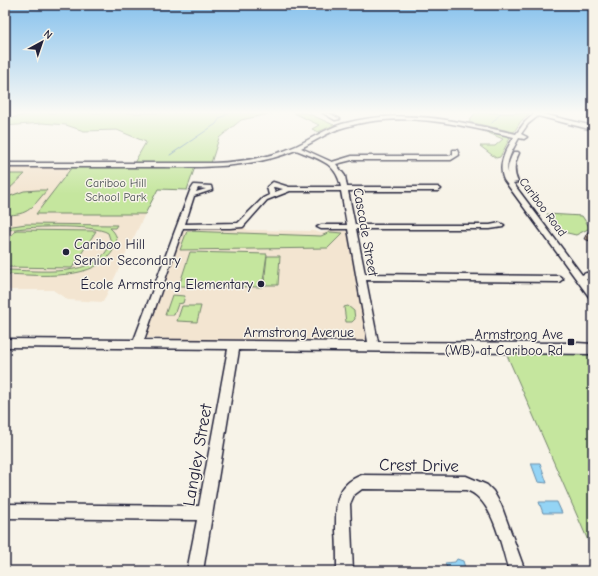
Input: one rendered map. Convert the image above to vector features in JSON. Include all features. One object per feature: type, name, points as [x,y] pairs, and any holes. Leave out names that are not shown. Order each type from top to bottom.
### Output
[{"type":"street","points":[[5,165],[222,165],[266,158],[296,148],[311,140]]},
{"type":"street","name":"Cariboo Road","points":[[519,140],[505,162],[504,170],[508,180],[593,295]]},
{"type":"street","name":"Cariboo Road","points":[[520,140],[512,160],[512,178],[518,188],[590,276],[593,285]]},
{"type":"street","points":[[296,148],[331,164],[348,158],[451,158],[456,155],[455,151]]},
{"type":"street","name":"Cascade Street","points":[[331,164],[340,173],[344,188],[350,227],[374,346]]},
{"type":"street","points":[[272,195],[270,187],[273,184],[289,189],[438,189]]},
{"type":"street","points":[[181,226],[240,225],[259,204],[272,195],[289,189]]},
{"type":"street","points":[[137,344],[192,196]]},
{"type":"street","points":[[321,227],[490,227],[500,225]]},
{"type":"street","points":[[360,277],[559,279]]},
{"type":"street","name":"Armstrong Avenue","points":[[5,344],[578,348],[593,350]]},
{"type":"street","name":"Langley Street","points":[[195,571],[234,346]]},
{"type":"street","name":"Crest Drive","points":[[345,571],[343,504],[348,491],[353,486],[362,482],[466,483],[478,487],[488,495],[497,509],[516,571]]},
{"type":"street","points":[[5,512],[205,513]]},
{"type":"shaded area","name":"Cariboo Hill Senior Secondary","points":[[5,167],[72,167],[37,214],[145,214],[103,302],[68,300],[53,290],[5,290]]},
{"type":"shaded area","name":"École Armstrong Elementary","points":[[242,226],[248,230],[313,231],[321,233],[332,230],[346,231],[348,233],[367,339],[361,341],[225,341],[147,338],[146,334],[182,231],[189,228],[232,228]]},
{"type":"green space","points":[[141,140],[218,140],[211,163],[134,163],[146,142]]},
{"type":"green space","points":[[502,140],[509,140],[500,157],[496,158],[480,146],[495,146]]},
{"type":"green space","name":"Cariboo Hill School Park","points":[[72,167],[195,167],[187,190],[158,189],[145,214],[36,214]]},
{"type":"green space","points":[[5,174],[25,174],[5,193]]},
{"type":"green space","points":[[47,190],[33,206],[20,214],[5,215],[5,198],[24,191]]},
{"type":"green space","points":[[547,214],[582,216],[590,228],[576,235],[559,231]]},
{"type":"green space","points":[[26,224],[117,225],[115,228],[110,228],[115,234],[117,242],[107,259],[95,267],[81,272],[49,275],[5,274],[5,270],[49,271],[80,268],[94,262],[104,254],[111,242],[108,233],[89,228],[41,227],[5,231],[6,227]]},
{"type":"green space","points":[[16,230],[96,231],[72,268],[5,267],[5,242]]},
{"type":"green space","points":[[187,231],[321,236],[330,232],[343,233],[328,248],[180,250]]},
{"type":"green space","points":[[190,252],[267,254],[262,287],[179,286]]},
{"type":"green space","points":[[267,256],[280,256],[278,285],[264,285]]},
{"type":"green space","points":[[172,295],[185,296],[183,303],[178,304],[174,315],[165,315]]},
{"type":"green space","points":[[182,306],[201,306],[197,322],[177,321]]},
{"type":"green space","points":[[348,306],[354,311],[355,319],[352,322],[346,322],[344,307]]},
{"type":"green space","points":[[506,353],[593,355],[593,552]]},
{"type":"water","points":[[531,463],[540,463],[547,483],[538,482]]},
{"type":"water","points":[[539,502],[557,502],[562,513],[543,513]]},
{"type":"water","points":[[457,559],[463,561],[466,571],[448,571],[445,563],[455,562]]},
{"type":"building","points":[[591,228],[593,229],[593,236],[588,234]]},
{"type":"waterway","points":[[170,155],[192,140]]},
{"type":"place","name":"Cariboo Hill Senior Secondary","points":[[66,252]]},
{"type":"place","name":"École Armstrong Elementary","points":[[261,284]]},
{"type":"place","name":"Armstrong Ave (WB) at Cariboo Rd","points":[[571,342]]}]
